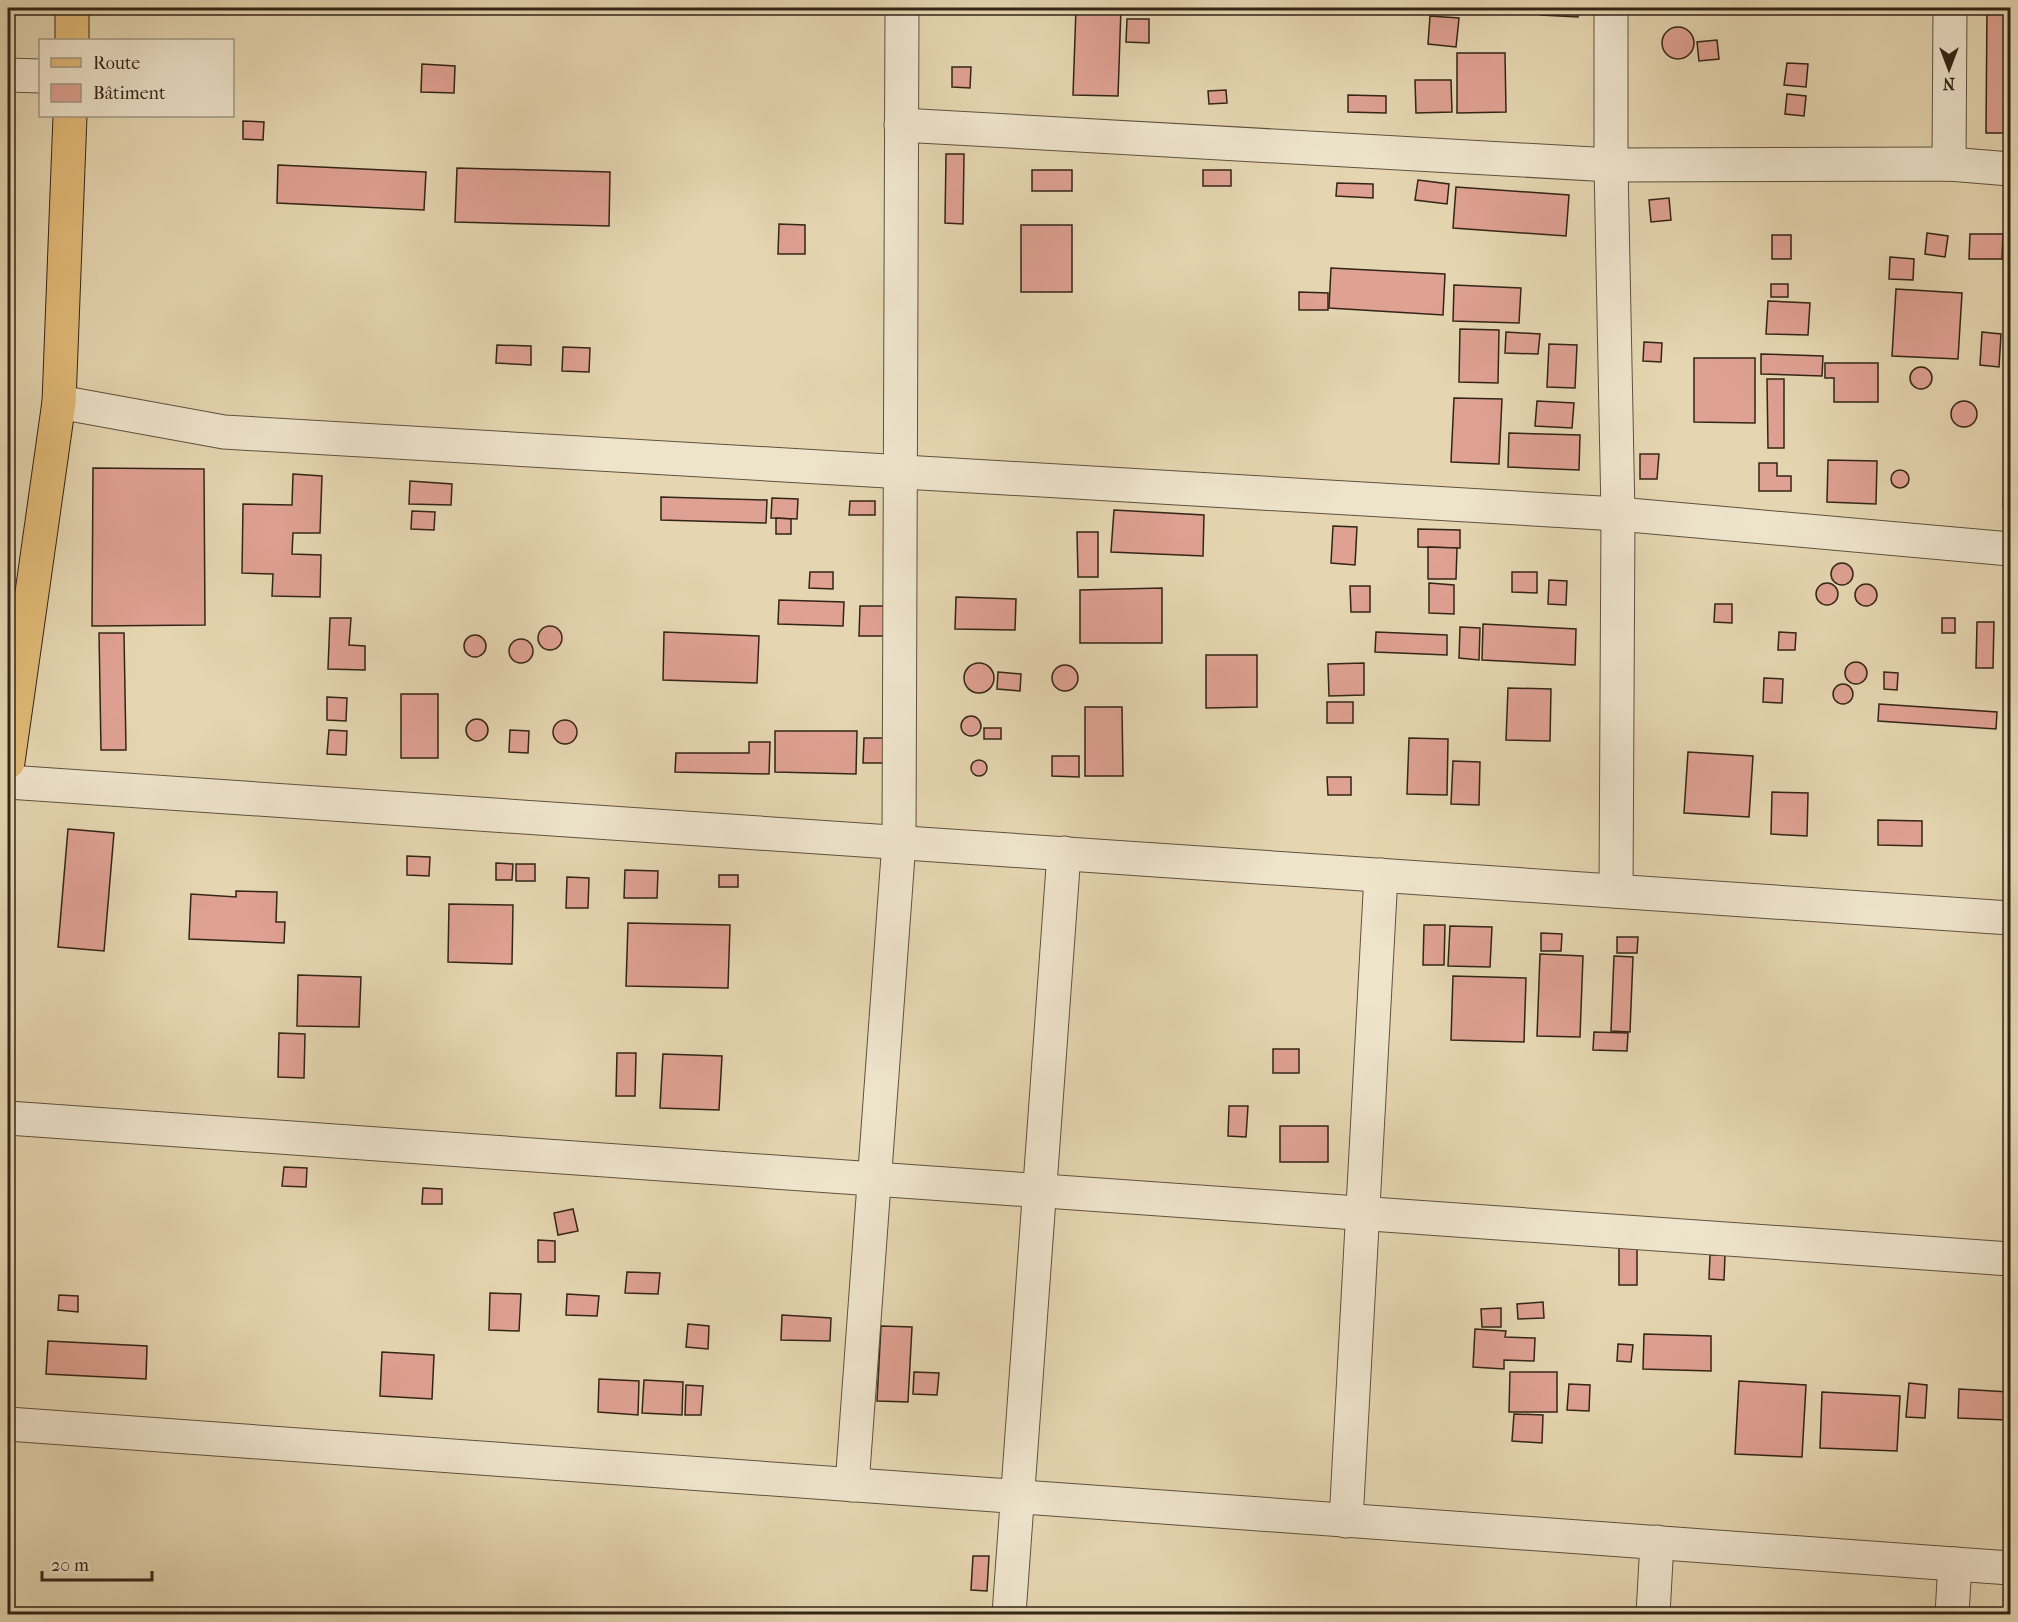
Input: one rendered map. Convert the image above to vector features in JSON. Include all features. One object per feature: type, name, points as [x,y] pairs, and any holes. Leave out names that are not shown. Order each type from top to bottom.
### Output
[{"type":"main road","points":[[72,8],[72,39]]},
{"type":"main road","points":[[8,762],[59,402],[70,117]]},
{"type":"street","points":[[852,1485],[899,842],[902,8]]},
{"type":"street","points":[[1611,8],[1611,165],[1618,514],[1616,891]]},
{"type":"street","points":[[1949,164],[1950,8]]},
{"type":"street","points":[[8,75],[39,76]]},
{"type":"street","points":[[901,125],[1611,165],[1949,164],[2010,169]]},
{"type":"street","points":[[59,402],[224,432],[1618,514],[2010,549]]},
{"type":"street","points":[[8,782],[2010,918]]},
{"type":"street","points":[[1009,1614],[1064,853]]},
{"type":"street","points":[[1346,1521],[1381,875]]},
{"type":"street","points":[[8,1118],[2010,1259]]},
{"type":"street","points":[[8,1424],[2010,1568]]},
{"type":"street","points":[[1653,1614],[1657,1542]]},
{"type":"street","points":[[1952,1614],[1955,1564]]},
{"type":"building","points":[[1076,8],[1121,8],[1118,96],[1073,95]]},
{"type":"building","points":[[1456,8],[1456,11],[1422,9]]},
{"type":"building","points":[[1542,8],[1579,8],[1578,17],[1541,15]]},
{"type":"building","points":[[1987,8],[2007,8],[2006,133],[1986,133]]},
{"type":"building","points":[[1430,16],[1459,18],[1456,47],[1428,44]]},
{"type":"building","points":[[1127,19],[1149,19],[1149,43],[1126,42]]},
{"type":"building","points":[[1678,27],[1689,32],[1694,43],[1689,54],[1678,59],[1667,54],[1662,43],[1667,32]]},
{"type":"building","points":[[1717,40],[1719,59],[1699,61],[1697,42]]},
{"type":"building","points":[[1457,53],[1505,53],[1506,112],[1457,113]]},
{"type":"building","points":[[1787,63],[1808,64],[1806,87],[1784,85]]},
{"type":"building","points":[[422,64],[455,66],[454,93],[421,92]]},
{"type":"building","points":[[952,67],[971,67],[970,88],[952,87]]},
{"type":"building","points":[[1415,80],[1451,80],[1452,112],[1416,113]]},
{"type":"building","points":[[1226,90],[1227,103],[1209,104],[1208,91]]},
{"type":"building","points":[[1787,94],[1806,96],[1804,116],[1785,114]]},
{"type":"building","points":[[1348,95],[1386,96],[1386,113],[1348,112]]},
{"type":"building","points":[[243,121],[264,122],[263,140],[243,139]]},
{"type":"building","points":[[946,154],[964,154],[963,224],[945,223]]},
{"type":"building","points":[[278,165],[426,172],[424,210],[277,203]]},
{"type":"building","points":[[457,168],[610,172],[609,226],[455,222]]},
{"type":"building","points":[[1032,170],[1072,170],[1072,191],[1032,191]]},
{"type":"building","points":[[1203,170],[1231,170],[1231,186],[1203,186]]},
{"type":"building","points":[[1418,180],[1449,184],[1447,204],[1415,200]]},
{"type":"building","points":[[1337,183],[1373,184],[1373,198],[1336,196]]},
{"type":"building","points":[[1456,187],[1569,195],[1566,236],[1453,228]]},
{"type":"building","points":[[1669,198],[1671,220],[1651,222],[1649,200]]},
{"type":"building","points":[[779,224],[805,225],[805,254],[778,254]]},
{"type":"building","points":[[1021,225],[1072,225],[1072,292],[1021,292]]},
{"type":"building","points":[[1927,233],[1948,236],[1945,257],[1925,254]]},
{"type":"building","points":[[1970,234],[2003,234],[2002,259],[1969,259]]},
{"type":"building","points":[[1772,235],[1791,235],[1791,259],[1772,259]]},
{"type":"building","points":[[1890,257],[1914,259],[1913,280],[1889,279]]},
{"type":"building","points":[[1331,268],[1445,274],[1443,315],[1329,308]]},
{"type":"building","points":[[1771,284],[1788,284],[1788,297],[1771,297]]},
{"type":"building","points":[[1454,285],[1521,288],[1519,323],[1453,321]]},
{"type":"building","points":[[1896,289],[1962,293],[1958,359],[1892,356]]},
{"type":"building","points":[[1299,292],[1328,293],[1328,310],[1299,310]]},
{"type":"building","points":[[1768,301],[1810,303],[1808,335],[1766,334]]},
{"type":"building","points":[[1460,329],[1499,330],[1498,383],[1459,382]]},
{"type":"building","points":[[1506,332],[1540,334],[1538,354],[1505,353]]},
{"type":"building","points":[[1982,332],[2001,334],[1999,367],[1980,365]]},
{"type":"building","points":[[2004,337],[2010,337],[2010,368],[2004,368]]},
{"type":"building","points":[[1644,342],[1662,343],[1661,362],[1643,361]]},
{"type":"building","points":[[1549,344],[1577,345],[1575,388],[1547,387]]},
{"type":"building","points":[[497,345],[531,346],[531,365],[496,363]]},
{"type":"building","points":[[563,347],[590,348],[589,372],[562,371]]},
{"type":"building","points":[[1761,354],[1823,356],[1822,376],[1761,374]]},
{"type":"building","points":[[1694,358],[1755,358],[1755,423],[1694,422]]},
{"type":"building","points":[[1825,363],[1878,363],[1878,402],[1834,402],[1834,378],[1825,378]]},
{"type":"building","points":[[1921,367],[1929,370],[1932,378],[1929,386],[1921,389],[1913,386],[1910,378],[1913,370]]},
{"type":"building","points":[[1767,379],[1784,379],[1784,448],[1768,448]]},
{"type":"building","points":[[2010,382],[2010,438],[2009,438]]},
{"type":"building","points":[[1454,398],[1502,399],[1499,464],[1451,462]]},
{"type":"building","points":[[1537,401],[1574,403],[1572,428],[1535,426]]},
{"type":"building","points":[[1964,401],[1973,405],[1977,414],[1973,423],[1964,427],[1955,423],[1951,414],[1955,405]]},
{"type":"building","points":[[1509,433],[1580,435],[1579,470],[1508,467]]},
{"type":"building","points":[[2007,441],[2010,442],[2010,506],[2003,505]]},
{"type":"building","points":[[1640,454],[1659,454],[1657,479],[1640,479]]},
{"type":"building","points":[[1828,460],[1877,461],[1876,504],[1827,502]]},
{"type":"building","points":[[1759,463],[1777,463],[1777,476],[1791,476],[1791,491],[1759,491]]},
{"type":"building","points":[[93,468],[204,469],[205,625],[92,626]]},
{"type":"building","points":[[1896,470],[1904,470],[1909,475],[1907,486],[1896,488],[1891,483],[1891,475]]},
{"type":"building","points":[[293,474],[322,476],[320,533],[293,533],[292,554],[321,555],[320,597],[272,596],[273,574],[242,573],[243,504],[292,505]]},
{"type":"building","points":[[410,481],[452,484],[451,505],[409,504]]},
{"type":"building","points":[[661,497],[767,500],[766,523],[661,520]]},
{"type":"building","points":[[772,498],[798,499],[797,519],[771,518]]},
{"type":"building","points":[[850,501],[875,501],[875,515],[849,515]]},
{"type":"building","points":[[1114,510],[1204,515],[1203,556],[1111,552]]},
{"type":"building","points":[[412,511],[435,512],[434,530],[411,529]]},
{"type":"building","points":[[776,518],[791,519],[791,534],[776,534]]},
{"type":"building","points":[[1333,526],[1357,527],[1355,565],[1331,563]]},
{"type":"building","points":[[1418,529],[1460,530],[1460,548],[1418,547]]},
{"type":"building","points":[[1077,532],[1098,532],[1098,577],[1078,577]]},
{"type":"building","points":[[1428,547],[1457,548],[1456,579],[1428,579]]},
{"type":"building","points":[[1838,563],[1846,563],[1853,570],[1853,578],[1846,585],[1838,585],[1831,578],[1831,570]]},
{"type":"building","points":[[810,572],[833,572],[833,589],[809,588]]},
{"type":"building","points":[[1512,572],[1537,572],[1537,593],[1512,592]]},
{"type":"building","points":[[1549,580],[1567,581],[1566,605],[1548,604]]},
{"type":"building","points":[[1429,583],[1454,585],[1454,614],[1429,613]]},
{"type":"building","points":[[1827,583],[1837,590],[1838,594],[1831,604],[1827,605],[1817,598],[1816,594],[1823,584]]},
{"type":"building","points":[[1866,584],[1874,587],[1877,595],[1874,603],[1866,606],[1858,603],[1855,595],[1858,587]]},
{"type":"building","points":[[1350,586],[1370,586],[1370,612],[1351,612]]},
{"type":"building","points":[[1162,588],[1162,643],[1080,643],[1080,590]]},
{"type":"building","points":[[956,597],[1016,599],[1015,630],[955,629]]},
{"type":"building","points":[[779,600],[844,602],[843,626],[778,624]]},
{"type":"building","points":[[1715,604],[1732,604],[1732,623],[1714,622]]},
{"type":"building","points":[[860,606],[886,606],[885,636],[859,636]]},
{"type":"building","points":[[330,618],[351,618],[349,645],[365,646],[365,670],[328,669]]},
{"type":"building","points":[[1942,618],[1955,618],[1955,633],[1942,633]]},
{"type":"building","points":[[1977,622],[1994,622],[1993,668],[1976,668]]},
{"type":"building","points":[[1483,624],[1576,629],[1575,665],[1482,660]]},
{"type":"building","points":[[550,626],[558,630],[562,638],[558,646],[550,650],[542,646],[538,638],[542,630]]},
{"type":"building","points":[[1460,627],[1480,628],[1479,660],[1459,658]]},
{"type":"building","points":[[664,632],[759,636],[757,683],[663,680]]},
{"type":"building","points":[[1376,632],[1447,635],[1447,655],[1375,652]]},
{"type":"building","points":[[1779,632],[1796,633],[1795,650],[1778,650]]},
{"type":"building","points":[[99,633],[124,633],[126,750],[101,750]]},
{"type":"building","points":[[471,635],[479,635],[486,642],[486,650],[479,657],[471,657],[464,650],[464,642]]},
{"type":"building","points":[[521,639],[529,643],[533,651],[529,659],[521,663],[513,659],[509,651],[513,643]]},
{"type":"building","points":[[1206,655],[1257,655],[1257,707],[1206,708]]},
{"type":"building","points":[[2006,655],[2010,655],[2010,668],[2006,668]]},
{"type":"building","points":[[1852,662],[1860,662],[1867,669],[1867,677],[1860,684],[1852,684],[1845,677],[1845,669]]},
{"type":"building","points":[[979,663],[990,667],[994,678],[990,689],[979,693],[968,689],[964,678],[968,667]]},
{"type":"building","points":[[1364,663],[1364,695],[1329,696],[1328,664]]},
{"type":"building","points":[[1065,665],[1074,669],[1078,678],[1074,687],[1065,691],[1056,687],[1052,678],[1056,669]]},
{"type":"building","points":[[998,672],[1021,674],[1020,691],[997,689]]},
{"type":"building","points":[[1884,672],[1898,673],[1897,690],[1884,689]]},
{"type":"building","points":[[1764,678],[1783,679],[1782,703],[1763,702]]},
{"type":"building","points":[[1843,684],[1850,687],[1853,694],[1850,701],[1843,704],[1836,701],[1833,694],[1836,687]]},
{"type":"building","points":[[1508,688],[1551,689],[1550,741],[1506,740]]},
{"type":"building","points":[[401,694],[438,694],[438,758],[401,758]]},
{"type":"building","points":[[327,697],[347,698],[346,721],[327,720]]},
{"type":"building","points":[[1327,702],[1353,702],[1353,723],[1327,723]]},
{"type":"building","points":[[1879,704],[1997,712],[1996,729],[1878,721]]},
{"type":"building","points":[[1085,707],[1122,707],[1123,776],[1085,776]]},
{"type":"building","points":[[971,716],[978,719],[981,726],[978,733],[971,736],[964,733],[961,726],[964,719]]},
{"type":"building","points":[[473,719],[481,719],[488,726],[488,734],[481,741],[473,741],[466,734],[466,726]]},
{"type":"building","points":[[565,720],[573,724],[577,732],[573,740],[565,744],[557,740],[553,732],[557,724]]},
{"type":"building","points":[[984,728],[1001,728],[1001,739],[984,739]]},
{"type":"building","points":[[329,730],[347,731],[346,755],[327,754]]},
{"type":"building","points":[[510,730],[529,731],[528,753],[509,752]]},
{"type":"building","points":[[775,731],[857,731],[856,774],[775,772]]},
{"type":"building","points":[[864,738],[886,738],[885,763],[863,763]]},
{"type":"building","points":[[1409,738],[1448,739],[1447,795],[1407,794]]},
{"type":"building","points":[[749,742],[770,742],[769,774],[675,772],[676,753],[749,753]]},
{"type":"building","points":[[1688,752],[1753,756],[1749,817],[1684,813]]},
{"type":"building","points":[[1052,756],[1079,756],[1079,777],[1052,776]]},
{"type":"building","points":[[976,760],[982,760],[987,768],[985,774],[976,776],[971,771],[971,765]]},
{"type":"building","points":[[1453,761],[1480,762],[1479,805],[1451,804]]},
{"type":"building","points":[[1327,777],[1351,777],[1351,795],[1328,795]]},
{"type":"building","points":[[1772,792],[1808,793],[1807,836],[1771,834]]},
{"type":"building","points":[[1878,820],[1922,821],[1922,846],[1878,845]]},
{"type":"building","points":[[68,829],[114,833],[104,951],[58,947]]},
{"type":"building","points":[[407,856],[430,857],[429,876],[407,875]]},
{"type":"building","points":[[496,863],[513,864],[512,880],[496,880]]},
{"type":"building","points":[[516,864],[535,864],[535,881],[516,881]]},
{"type":"building","points":[[625,870],[658,871],[657,898],[624,898]]},
{"type":"building","points":[[719,875],[738,875],[738,887],[719,887]]},
{"type":"building","points":[[567,877],[589,878],[588,908],[566,908]]},
{"type":"building","points":[[236,891],[277,892],[276,922],[285,922],[284,943],[189,939],[191,894],[236,897]]},
{"type":"building","points":[[449,904],[513,905],[512,964],[448,962]]},
{"type":"building","points":[[628,923],[730,925],[728,988],[626,986]]},
{"type":"building","points":[[1424,925],[1445,925],[1444,965],[1423,965]]},
{"type":"building","points":[[1450,926],[1492,927],[1490,967],[1448,966]]},
{"type":"building","points":[[1541,933],[1562,934],[1561,951],[1541,951]]},
{"type":"building","points":[[1617,937],[1638,937],[1637,953],[1617,953]]},
{"type":"building","points":[[1540,954],[1583,956],[1580,1037],[1537,1036]]},
{"type":"building","points":[[1614,956],[1633,957],[1630,1032],[1611,1031]]},
{"type":"building","points":[[298,975],[361,977],[359,1027],[297,1026]]},
{"type":"building","points":[[1453,976],[1526,978],[1524,1042],[1451,1040]]},
{"type":"building","points":[[1594,1032],[1628,1033],[1627,1051],[1593,1050]]},
{"type":"building","points":[[279,1033],[305,1034],[304,1078],[278,1077]]},
{"type":"building","points":[[1273,1049],[1299,1049],[1299,1073],[1273,1073]]},
{"type":"building","points":[[617,1053],[636,1053],[635,1096],[616,1096]]},
{"type":"building","points":[[663,1054],[722,1056],[719,1110],[660,1108]]},
{"type":"building","points":[[1229,1106],[1248,1106],[1246,1137],[1228,1136]]},
{"type":"building","points":[[1280,1126],[1328,1126],[1328,1162],[1280,1162]]},
{"type":"building","points":[[284,1167],[307,1168],[306,1187],[282,1186]]},
{"type":"building","points":[[423,1188],[442,1189],[442,1204],[422,1204]]},
{"type":"building","points":[[573,1209],[578,1231],[558,1235],[554,1213]]},
{"type":"building","points":[[538,1240],[555,1241],[555,1262],[538,1262]]},
{"type":"building","points":[[1619,1248],[1637,1248],[1637,1285],[1619,1285]]},
{"type":"building","points":[[1710,1255],[1725,1255],[1724,1280],[1709,1279]]},
{"type":"building","points":[[627,1272],[660,1273],[658,1294],[625,1293]]},
{"type":"building","points":[[490,1293],[521,1294],[519,1331],[489,1330]]},
{"type":"building","points":[[567,1294],[599,1296],[597,1316],[566,1315]]},
{"type":"building","points":[[59,1295],[78,1296],[78,1312],[58,1310]]},
{"type":"building","points":[[1543,1302],[1544,1318],[1518,1319],[1517,1304]]},
{"type":"building","points":[[1501,1308],[1501,1327],[1482,1327],[1481,1309]]},
{"type":"building","points":[[782,1315],[831,1318],[830,1341],[781,1340]]},
{"type":"building","points":[[688,1324],[709,1326],[708,1349],[686,1347]]},
{"type":"building","points":[[881,1326],[912,1327],[908,1402],[877,1401]]},
{"type":"building","points":[[1475,1329],[1506,1331],[1505,1337],[1535,1338],[1534,1361],[1504,1360],[1504,1369],[1473,1367]]},
{"type":"building","points":[[1644,1334],[1711,1336],[1711,1371],[1643,1369]]},
{"type":"building","points":[[48,1341],[147,1346],[146,1379],[46,1374]]},
{"type":"building","points":[[1618,1344],[1633,1345],[1631,1362],[1617,1361]]},
{"type":"building","points":[[382,1352],[434,1355],[432,1399],[380,1396]]},
{"type":"building","points":[[914,1372],[939,1373],[937,1395],[913,1394]]},
{"type":"building","points":[[1510,1372],[1557,1372],[1557,1412],[1509,1412]]},
{"type":"building","points":[[599,1379],[639,1381],[638,1415],[598,1412]]},
{"type":"building","points":[[644,1380],[683,1382],[682,1415],[642,1413]]},
{"type":"building","points":[[1739,1381],[1806,1385],[1802,1457],[1735,1454]]},
{"type":"building","points":[[1909,1383],[1927,1385],[1925,1418],[1906,1417]]},
{"type":"building","points":[[1569,1384],[1590,1385],[1589,1411],[1567,1410]]},
{"type":"building","points":[[686,1385],[703,1386],[701,1415],[685,1415]]},
{"type":"building","points":[[1959,1389],[2009,1392],[2007,1420],[1958,1418]]},
{"type":"building","points":[[1822,1392],[1900,1396],[1897,1451],[1820,1448]]},
{"type":"building","points":[[1514,1414],[1543,1415],[1542,1443],[1512,1441]]},
{"type":"building","points":[[973,1556],[989,1556],[987,1591],[971,1590]]},
{"type":"building","points":[[658,1610],[700,1613],[700,1614],[658,1614]]}]
